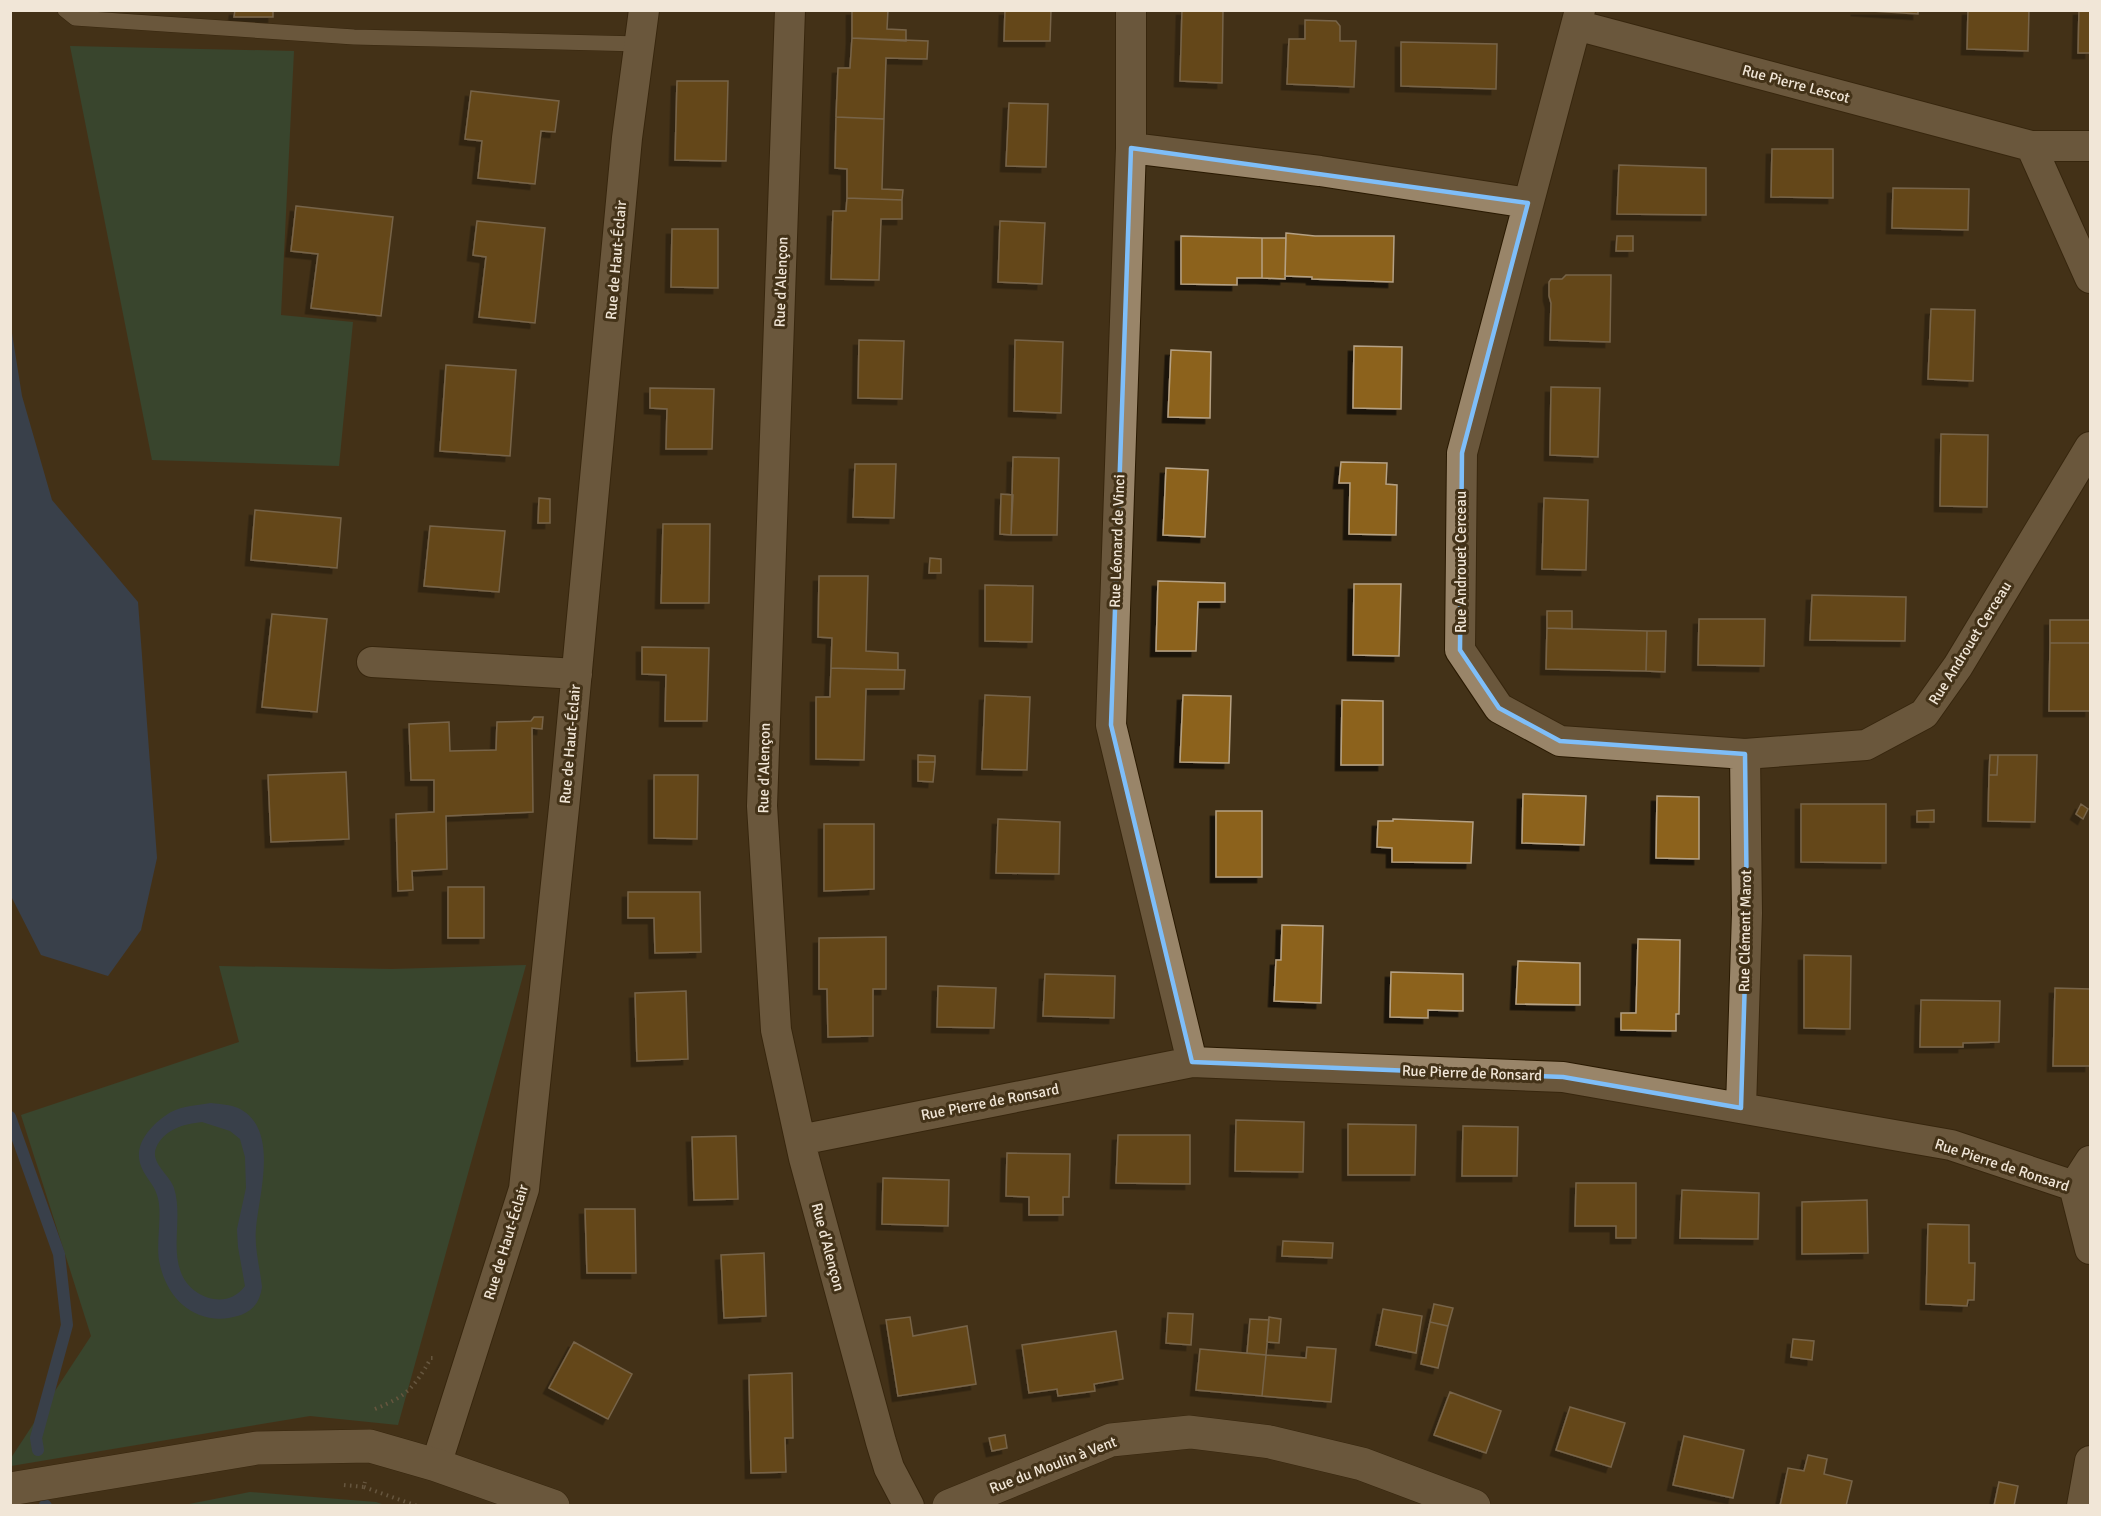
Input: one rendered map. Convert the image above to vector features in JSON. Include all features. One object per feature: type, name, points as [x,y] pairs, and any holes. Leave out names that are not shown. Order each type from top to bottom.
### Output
[{"type":"street","name":"Rue de Haut-Éclair","points":[[436,1465],[524,1189],[577,674],[627,138],[644,10]]},
{"type":"street","name":"Rue d'Alençon","points":[[790,10],[762,806],[776,1030],[800,1140],[881,1442],[890,1468],[909,1506]]},
{"type":"street","name":"Rue Léonard de Vinci","points":[[1131,10],[1131,148],[1111,725],[1192,1062]]},
{"type":"street","name":"Rue Pierre Lescot","points":[[1578,18],[2031,146],[2091,146]]},
{"type":"street","name":"Rue Androuet Cerceau","points":[[1578,18],[1462,453],[1461,650],[1499,708],[1560,741],[1745,754],[1866,744],[1924,714],[1958,666],[2091,447]]},
{"type":"street","points":[[2031,146],[2091,278]]},
{"type":"street","points":[[1131,148],[1320,171],[1528,203]]},
{"type":"street","points":[[372,662],[577,674]]},
{"type":"street","name":"Rue Clément Marot","points":[[1741,1108],[1747,913],[1745,754]]},
{"type":"street","name":"Rue Pierre de Ronsard","points":[[800,1140],[1192,1062],[1563,1077],[1951,1145],[2074,1186],[2091,1249]]},
{"type":"street","points":[[2074,1186],[2091,1161]]},
{"type":"street","name":"Rue du Moulin à Vent","points":[[949,1506],[1111,1440],[1190,1432],[1270,1442],[1362,1464],[1474,1506]]},
{"type":"street","points":[[10,1489],[257,1448],[370,1446],[436,1465],[553,1506]]},
{"type":"street","points":[[2082,1506],[2091,1461]]},
{"type":"lane","points":[[64,10],[75,18],[354,37],[640,44]]},
{"type":"path","points":[[364,1488],[417,1506]]},
{"type":"highlighted area","points":[[1131,148],[1528,203],[1462,453],[1460,650],[1499,708],[1560,741],[1745,754],[1747,913],[1741,1108],[1563,1077],[1192,1062],[1111,725]]},
{"type":"green space","points":[[70,46],[294,51],[281,315],[353,322],[339,466],[152,460]]},
{"type":"green space","points":[[526,965],[398,1425],[310,1416],[11,1466],[11,1458],[91,1336],[21,1115],[239,1042],[219,966],[392,969]]},
{"type":"green space","points":[[250,1492],[376,1502],[385,1505],[184,1505]]},
{"type":"water","points":[[11,327],[22,396],[52,500],[138,602],[157,858],[141,930],[108,976],[41,955],[11,896]]},
{"type":"water","points":[[211,1103],[238,1108],[251,1117],[259,1130],[263,1146],[263,1180],[256,1235],[261,1292],[256,1304],[249,1310],[241,1315],[226,1318],[198,1315],[177,1299],[169,1288],[159,1260],[159,1202],[156,1191],[141,1167],[139,1155],[147,1133],[165,1116],[180,1108]],"holes":[[[202,1122],[230,1131],[240,1139],[245,1157],[246,1188],[237,1229],[245,1286],[230,1298],[220,1299],[202,1295],[194,1290],[182,1275],[177,1254],[177,1210],[174,1188],[158,1164],[155,1153],[164,1136],[188,1124]]]},
{"type":"building","points":[[235,10],[273,10],[273,17],[234,17]]},
{"type":"building","points":[[852,10],[888,10],[887,29],[906,30],[906,41],[852,38]]},
{"type":"building","points":[[1005,10],[1051,10],[1050,41],[1004,41]]},
{"type":"building","points":[[1182,10],[1223,11],[1222,83],[1180,81]]},
{"type":"building","points":[[1856,10],[1918,10],[1918,14]]},
{"type":"building","points":[[1968,10],[2029,10],[2028,51],[1967,49]]},
{"type":"building","points":[[2079,10],[2090,10],[2090,53],[2078,53]]},
{"type":"building","points":[[1305,20],[1336,21],[1340,26],[1340,41],[1356,41],[1354,87],[1287,84],[1289,39],[1305,39]]},
{"type":"building","points":[[852,38],[928,41],[927,59],[886,58],[884,119],[836,117],[838,68],[850,68]]},
{"type":"building","points":[[1401,42],[1497,44],[1496,89],[1401,86]]},
{"type":"building","points":[[677,81],[728,81],[726,161],[675,160]]},
{"type":"building","points":[[471,91],[559,101],[555,132],[541,131],[535,184],[478,178],[482,141],[465,139]]},
{"type":"building","points":[[1009,103],[1048,104],[1046,167],[1006,166]]},
{"type":"building","points":[[836,117],[884,119],[882,189],[903,190],[902,200],[847,198],[847,169],[835,168]]},
{"type":"building","points":[[1772,149],[1833,149],[1833,198],[1771,197]]},
{"type":"building","points":[[1619,165],[1706,168],[1706,215],[1617,214]]},
{"type":"building","points":[[1893,188],[1969,189],[1968,230],[1892,228]]},
{"type":"building","points":[[847,198],[902,200],[902,219],[881,219],[879,280],[831,279],[833,211],[846,211]]},
{"type":"building","points":[[296,206],[393,217],[381,316],[311,308],[318,254],[291,251]]},
{"type":"building","points":[[477,221],[545,228],[535,323],[479,317],[486,257],[473,255]]},
{"type":"building","points":[[1000,221],[1045,223],[1042,284],[998,282]]},
{"type":"building","points":[[672,229],[718,229],[718,288],[671,287]]},
{"type":"building","points":[[1286,233],[1315,236],[1394,236],[1393,282],[1285,276]]},
{"type":"building","points":[[1181,236],[1262,238],[1262,278],[1237,278],[1237,285],[1181,284]]},
{"type":"building","points":[[1617,236],[1633,236],[1633,251],[1616,251]]},
{"type":"building","points":[[1262,238],[1286,238],[1285,279],[1262,278]]},
{"type":"building","points":[[1566,275],[1611,275],[1610,342],[1550,340],[1549,282],[1551,279],[1562,279]]},
{"type":"building","points":[[1931,309],[1975,310],[1973,381],[1928,379]]},
{"type":"building","points":[[859,340],[904,341],[902,399],[858,398]]},
{"type":"building","points":[[1015,340],[1063,342],[1061,413],[1014,411]]},
{"type":"building","points":[[1354,346],[1402,347],[1401,409],[1353,408]]},
{"type":"building","points":[[1171,350],[1211,352],[1210,418],[1168,417]]},
{"type":"building","points":[[446,365],[516,370],[510,456],[440,451]]},
{"type":"building","points":[[1551,387],[1600,388],[1598,457],[1550,455]]},
{"type":"building","points":[[650,388],[714,389],[712,449],[666,449],[667,409],[650,408]]},
{"type":"building","points":[[1941,434],[1988,435],[1987,507],[1940,506]]},
{"type":"building","points":[[1013,457],[1059,458],[1057,535],[1011,535]]},
{"type":"building","points":[[1341,462],[1387,463],[1386,484],[1397,485],[1396,535],[1349,534],[1350,483],[1339,483]]},
{"type":"building","points":[[855,464],[896,464],[894,518],[853,517]]},
{"type":"building","points":[[1166,468],[1208,470],[1205,537],[1163,535]]},
{"type":"building","points":[[1001,494],[1013,495],[1011,535],[1000,534]]},
{"type":"building","points":[[539,498],[550,499],[550,523],[538,523]]},
{"type":"building","points":[[1544,498],[1588,500],[1586,570],[1542,569]]},
{"type":"building","points":[[255,510],[341,518],[337,568],[251,560]]},
{"type":"building","points":[[663,524],[710,524],[709,603],[661,603]]},
{"type":"building","points":[[430,526],[505,531],[499,592],[424,586]]},
{"type":"building","points":[[930,558],[941,559],[941,573],[929,573]]},
{"type":"building","points":[[819,576],[868,576],[866,651],[898,653],[898,670],[831,668],[832,638],[818,637]]},
{"type":"building","points":[[1158,581],[1225,583],[1225,602],[1198,602],[1196,651],[1156,651]]},
{"type":"building","points":[[1354,584],[1401,584],[1399,656],[1353,655]]},
{"type":"building","points":[[985,585],[1033,586],[1032,642],[985,641]]},
{"type":"building","points":[[1812,595],[1906,597],[1905,641],[1810,640]]},
{"type":"building","points":[[1547,611],[1572,611],[1572,629],[1547,628]]},
{"type":"building","points":[[272,614],[327,619],[317,712],[262,707]]},
{"type":"building","points":[[1699,619],[1765,619],[1764,666],[1698,665]]},
{"type":"building","points":[[2050,620],[2090,620],[2090,643],[2050,643]]},
{"type":"building","points":[[1547,628],[1647,631],[1646,671],[1546,669]]},
{"type":"building","points":[[1647,631],[1666,631],[1665,672],[1646,671]]},
{"type":"building","points":[[2050,643],[2090,643],[2090,711],[2049,711]]},
{"type":"building","points":[[642,647],[709,648],[707,721],[665,721],[666,675],[642,674]]},
{"type":"building","points":[[831,668],[905,670],[904,689],[866,689],[864,760],[816,759],[816,697],[830,697]]},
{"type":"building","points":[[985,695],[1030,697],[1027,770],[982,769]]},
{"type":"building","points":[[1183,695],[1231,696],[1229,763],[1180,762]]},
{"type":"building","points":[[1342,700],[1383,701],[1383,765],[1341,765]]},
{"type":"building","points":[[534,717],[543,717],[542,729],[532,728],[533,812],[446,816],[447,869],[412,871],[413,890],[398,891],[396,814],[434,812],[434,780],[411,780],[409,724],[449,722],[450,751],[496,750],[497,722],[531,721]]},
{"type":"building","points":[[918,755],[935,756],[935,762],[918,762]]},
{"type":"building","points":[[1990,755],[1998,755],[1997,775],[1989,775]]},
{"type":"building","points":[[1998,755],[2037,755],[2035,822],[1988,821],[1989,775],[1997,775]]},
{"type":"building","points":[[918,762],[935,762],[933,782],[918,781]]},
{"type":"building","points":[[346,772],[349,839],[271,842],[268,775]]},
{"type":"building","points":[[654,775],[698,775],[697,839],[654,838]]},
{"type":"building","points":[[1523,794],[1586,796],[1584,845],[1522,843]]},
{"type":"building","points":[[1657,796],[1699,797],[1699,859],[1656,858]]},
{"type":"building","points":[[1801,804],[1886,804],[1886,863],[1801,862]]},
{"type":"building","points":[[2081,804],[2088,809],[2083,819],[2076,814]]},
{"type":"building","points":[[1934,810],[1934,822],[1917,822],[1917,811]]},
{"type":"building","points":[[1216,811],[1262,811],[1262,877],[1216,877]]},
{"type":"building","points":[[998,819],[1060,822],[1059,874],[996,873]]},
{"type":"building","points":[[1393,819],[1473,822],[1471,863],[1392,862],[1392,848],[1377,847],[1378,821],[1393,821]]},
{"type":"building","points":[[824,824],[874,824],[874,889],[824,891]]},
{"type":"building","points":[[448,887],[484,887],[484,938],[448,938]]},
{"type":"building","points":[[628,892],[700,892],[701,952],[655,953],[654,918],[628,918]]},
{"type":"building","points":[[1282,925],[1323,926],[1321,1003],[1274,1001],[1276,960],[1281,960]]},
{"type":"building","points":[[886,937],[886,989],[873,989],[873,1036],[828,1037],[827,989],[819,989],[819,938]]},
{"type":"building","points":[[1638,939],[1680,940],[1679,1014],[1676,1014],[1676,1031],[1621,1030],[1621,1013],[1636,1013]]},
{"type":"building","points":[[1804,955],[1851,956],[1850,1029],[1804,1028]]},
{"type":"building","points":[[1518,961],[1580,963],[1580,1005],[1516,1004]]},
{"type":"building","points":[[1391,972],[1463,974],[1463,1011],[1428,1010],[1428,1018],[1390,1017]]},
{"type":"building","points":[[1045,974],[1115,976],[1114,1018],[1043,1016]]},
{"type":"building","points":[[938,986],[996,988],[994,1028],[937,1027]]},
{"type":"building","points":[[2055,988],[2090,989],[2090,1066],[2053,1066]]},
{"type":"building","points":[[686,991],[688,1059],[637,1061],[635,993]]},
{"type":"building","points":[[1921,1000],[2000,1001],[1999,1042],[1963,1043],[1963,1047],[1920,1047]]},
{"type":"building","points":[[1236,1120],[1304,1122],[1303,1172],[1235,1171]]},
{"type":"building","points":[[1348,1124],[1416,1125],[1415,1175],[1348,1175]]},
{"type":"building","points":[[1463,1126],[1518,1127],[1517,1176],[1462,1176]]},
{"type":"building","points":[[1118,1135],[1190,1135],[1190,1184],[1116,1183]]},
{"type":"building","points":[[736,1136],[738,1199],[694,1200],[692,1137]]},
{"type":"building","points":[[1007,1153],[1070,1154],[1069,1197],[1063,1197],[1063,1215],[1029,1215],[1029,1197],[1006,1196]]},
{"type":"building","points":[[883,1178],[949,1180],[948,1226],[882,1224]]},
{"type":"building","points":[[1576,1183],[1636,1183],[1636,1238],[1616,1238],[1616,1226],[1575,1226]]},
{"type":"building","points":[[1682,1190],[1759,1193],[1758,1239],[1680,1238]]},
{"type":"building","points":[[1867,1200],[1868,1253],[1802,1254],[1802,1202]]},
{"type":"building","points":[[585,1209],[635,1209],[636,1273],[587,1273]]},
{"type":"building","points":[[1928,1224],[1969,1225],[1969,1263],[1975,1263],[1974,1300],[1968,1300],[1967,1306],[1926,1304]]},
{"type":"building","points":[[1283,1241],[1333,1243],[1332,1258],[1282,1256]]},
{"type":"building","points":[[764,1253],[766,1316],[724,1318],[721,1255]]},
{"type":"building","points":[[1434,1304],[1453,1308],[1448,1326],[1430,1322]]},
{"type":"building","points":[[1383,1309],[1422,1316],[1416,1353],[1376,1345]]},
{"type":"building","points":[[1168,1313],[1193,1314],[1191,1345],[1166,1343]]},
{"type":"building","points":[[910,1317],[913,1336],[967,1326],[976,1384],[898,1396],[886,1320]]},
{"type":"building","points":[[1269,1317],[1281,1319],[1279,1343],[1267,1342]]},
{"type":"building","points":[[1250,1319],[1269,1320],[1266,1355],[1247,1353]]},
{"type":"building","points":[[1430,1322],[1448,1326],[1438,1368],[1421,1364]]},
{"type":"building","points":[[1116,1331],[1123,1379],[1094,1384],[1095,1391],[1058,1396],[1057,1389],[1029,1393],[1022,1345]]},
{"type":"building","points":[[1793,1339],[1814,1341],[1812,1360],[1791,1357]]},
{"type":"building","points":[[574,1342],[632,1374],[608,1419],[549,1388]]},
{"type":"building","points":[[1307,1347],[1336,1349],[1331,1402],[1262,1396],[1266,1355],[1306,1358]]},
{"type":"building","points":[[1200,1349],[1266,1355],[1262,1396],[1196,1390]]},
{"type":"building","points":[[792,1373],[793,1438],[785,1438],[786,1472],[751,1473],[749,1375]]},
{"type":"building","points":[[1450,1392],[1501,1411],[1486,1453],[1434,1435]]},
{"type":"building","points":[[1570,1407],[1625,1423],[1611,1467],[1556,1450]]},
{"type":"building","points":[[1005,1435],[1007,1448],[992,1451],[989,1438]]},
{"type":"building","points":[[1684,1436],[1744,1450],[1733,1498],[1673,1485]]},
{"type":"building","points":[[1808,1455],[1827,1459],[1824,1474],[1852,1481],[1846,1506],[1780,1506],[1788,1468],[1804,1471]]},
{"type":"building","points":[[1999,1482],[2018,1486],[2014,1506],[1994,1506]]},
{"type":"waterway","points":[[10,1117],[59,1254],[67,1325],[36,1438],[38,1450]]}]
